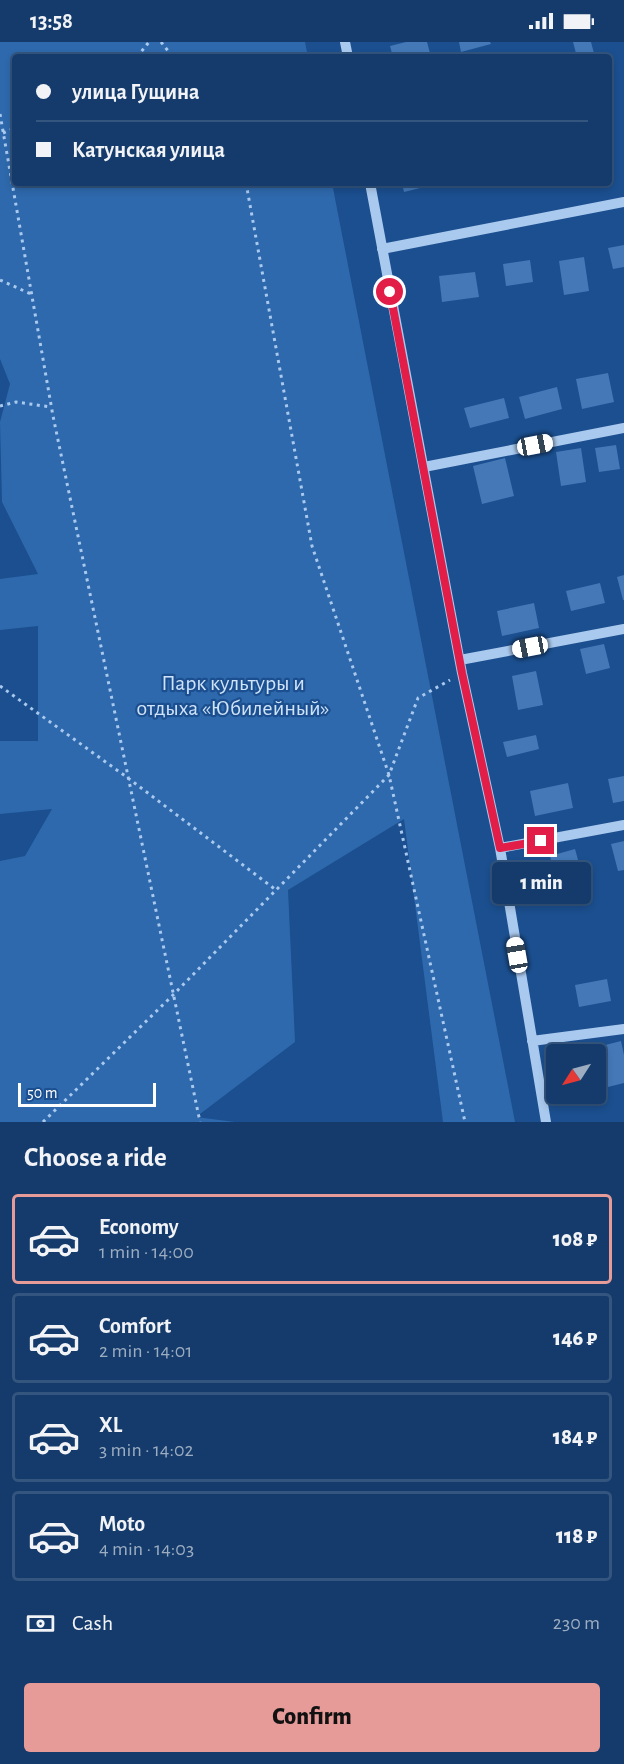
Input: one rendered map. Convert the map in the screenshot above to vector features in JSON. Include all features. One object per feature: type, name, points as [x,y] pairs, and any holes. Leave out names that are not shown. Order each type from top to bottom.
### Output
[{"type":"street","points":[[371,186],[462,673],[500,848],[546,1122]]},
{"type":"street","points":[[382,249],[624,202]]},
{"type":"street","points":[[424,467],[624,428]]},
{"type":"street","points":[[460,660],[624,629]]},
{"type":"street","points":[[500,848],[624,825]]},
{"type":"street","points":[[531,1041],[624,1029]]},
{"type":"path","points":[[139,54],[149,42]]},
{"type":"path","points":[[161,42],[171,54]]},
{"type":"path","points":[[0,114],[12,185]]},
{"type":"path","points":[[3,133],[12,129]]},
{"type":"path","points":[[12,186],[51,407],[200,1122]]},
{"type":"path","points":[[247,186],[312,546],[389,775],[465,1122]]},
{"type":"path","points":[[0,280],[31,294]]},
{"type":"path","points":[[0,406],[16,402],[51,407]]},
{"type":"path","points":[[43,1122],[173,995],[389,775],[418,698],[462,673]]},
{"type":"path","points":[[0,687],[128,778],[276,890]]},
{"type":"green space","name":"Парк культуры и отдыха «Юбилейный»","points":[[0,42],[305,42],[307,54],[12,54],[12,186],[333,186],[515,1122],[443,1122],[404,819],[288,890],[295,1042],[196,1117],[235,1122],[0,1122],[0,861],[25,856],[52,809],[0,814],[0,741],[38,741],[38,626],[0,630],[0,579],[38,574],[2,502],[0,422],[10,384],[0,359]]},
{"type":"building","points":[[406,42],[427,42],[430,54],[392,54],[390,46]]},
{"type":"building","points":[[459,42],[490,42],[491,44],[461,52]]},
{"type":"building","points":[[573,42],[591,42],[594,54],[576,54]]},
{"type":"building","points":[[403,186],[428,186],[404,192]]},
{"type":"building","points":[[624,245],[624,267],[613,269],[608,248]]},
{"type":"building","points":[[584,257],[589,291],[564,295],[559,261]]},
{"type":"building","points":[[530,260],[533,282],[506,286],[503,264]]},
{"type":"building","points":[[475,272],[479,297],[442,302],[439,276]]},
{"type":"building","points":[[608,373],[614,402],[582,409],[576,379]]},
{"type":"building","points":[[557,387],[562,409],[525,419],[519,397]]},
{"type":"building","points":[[504,398],[509,418],[470,428],[464,408]]},
{"type":"building","points":[[616,445],[620,469],[599,472],[595,448]]},
{"type":"building","points":[[581,448],[586,482],[561,486],[556,452]]},
{"type":"building","points":[[505,458],[514,496],[482,504],[473,466]]},
{"type":"building","points":[[624,575],[624,600],[623,600],[617,577]]},
{"type":"building","points":[[600,583],[605,603],[571,611],[566,591]]},
{"type":"building","points":[[534,603],[539,628],[502,636],[497,611]]},
{"type":"building","points":[[604,644],[610,668],[586,674],[580,649]]},
{"type":"building","points":[[536,671],[543,705],[518,710],[512,676]]},
{"type":"building","points":[[536,735],[539,749],[507,757],[503,742]]},
{"type":"building","points":[[624,776],[624,801],[613,803],[608,779]]},
{"type":"building","points":[[568,783],[573,808],[535,816],[530,791]]},
{"type":"building","points":[[624,841],[624,870],[618,871],[611,844]]},
{"type":"building","points":[[575,849],[580,867],[588,865],[592,882],[549,893],[545,876],[554,874],[550,856]]},
{"type":"building","points":[[607,979],[611,1001],[579,1007],[575,985]]},
{"type":"building","points":[[621,1041],[624,1055],[624,1083],[606,1088],[606,1045]]},
{"type":"route","points":[[390,292],[462,673],[500,848],[541,841]]}]
